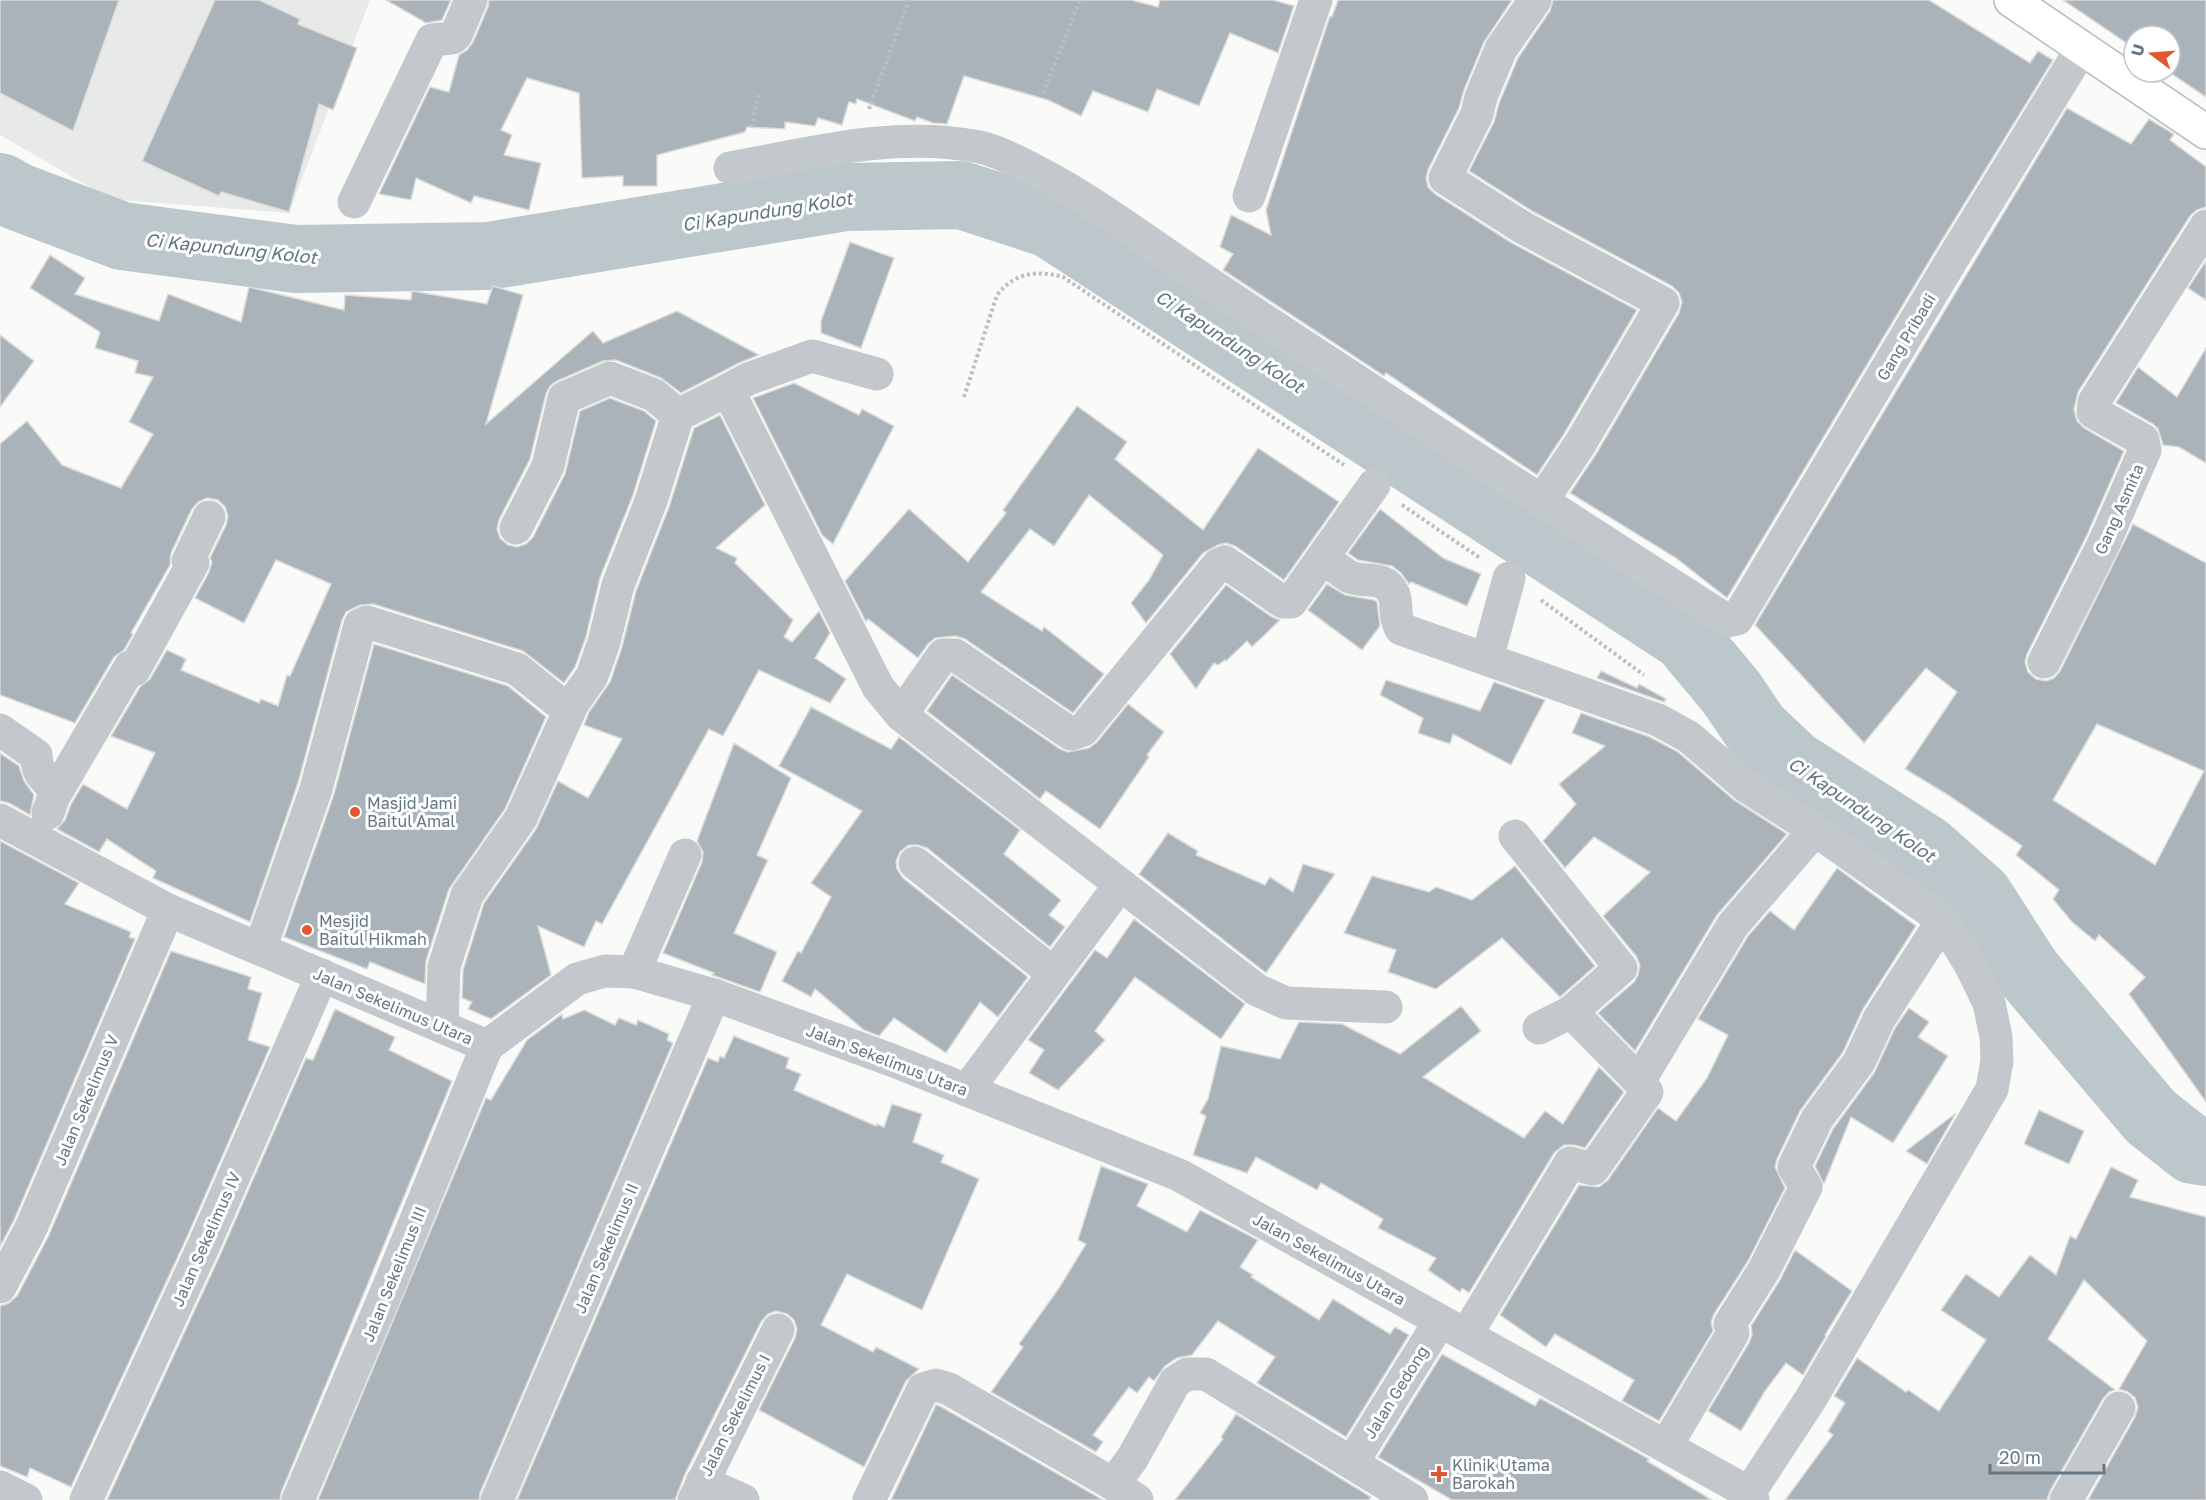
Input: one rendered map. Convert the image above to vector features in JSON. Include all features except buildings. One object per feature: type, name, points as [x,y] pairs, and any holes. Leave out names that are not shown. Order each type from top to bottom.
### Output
[{"type":"main road","points":[[2011,0],[2206,132]]},
{"type":"street","points":[[354,202],[432,40],[452,38],[456,35],[471,0]]},
{"type":"street","points":[[1249,196],[1316,0]]},
{"type":"street","points":[[730,168],[881,142],[921,141],[975,146],[1008,157],[1054,180],[1113,217],[1542,501],[1580,444],[1663,303],[1547,241],[1445,178],[1477,114],[1481,97],[1501,49],[1535,0]]},
{"type":"street","name":"Gang Pribadi","points":[[1542,501],[1728,621],[1737,619],[2082,48]]},
{"type":"street","name":"Gang Asmita","points":[[2044,662],[2104,543],[2145,450],[2143,440],[2093,412],[2094,402],[2206,226]]},
{"type":"street","points":[[442,1027],[444,967],[467,894],[521,818],[573,703],[592,676],[604,642],[618,585],[651,501],[678,415],[748,379],[812,356],[877,374]]},
{"type":"street","points":[[516,528],[548,466],[564,398],[610,378],[654,395],[678,415]]},
{"type":"street","points":[[728,390],[878,687],[901,715],[1257,990],[1286,1003],[1386,1007]]},
{"type":"street","points":[[901,715],[943,655],[955,656],[1071,734],[1083,730],[1218,565],[1225,562],[1288,603],[1291,602],[1374,485]]},
{"type":"street","points":[[35,838],[54,796],[130,667],[134,670],[193,563],[188,561],[209,516]]},
{"type":"street","points":[[1323,558],[1348,576],[1356,579],[1378,580],[1392,590],[1395,598],[1395,619],[1401,629],[1658,720],[1689,737],[1746,786],[1815,830],[1943,920],[1970,963],[1989,1003],[1996,1036],[1997,1061],[1992,1089],[1810,1400],[1751,1496]]},
{"type":"street","points":[[1487,659],[1509,578]]},
{"type":"street","points":[[260,949],[316,789],[360,625],[367,622],[517,669],[558,702],[573,703]]},
{"type":"street","points":[[0,730],[31,749],[36,755],[36,768],[53,787],[54,796]]},
{"type":"street","name":"Jalan Sekelimus Utara","points":[[1,823],[35,838],[168,910],[486,1046],[577,980],[605,971],[634,972],[714,995],[967,1090],[1179,1175],[1666,1446],[1751,1496]]},
{"type":"street","points":[[1571,1012],[1651,1093],[1732,925],[1815,830]]},
{"type":"street","points":[[1515,836],[1621,968],[1571,1012],[1539,1028]]},
{"type":"street","points":[[634,972],[685,855]]},
{"type":"street","points":[[915,863],[1053,973]]},
{"type":"street","points":[[967,1090],[1120,885]]},
{"type":"street","name":"Jalan Sekelimus V","points":[[0,1287],[31,1228],[168,910]]},
{"type":"street","points":[[1666,1446],[1733,1333],[1730,1324],[1764,1270],[1806,1187],[1794,1167],[1817,1119],[1859,1062],[1879,1019],[1943,920]]},
{"type":"street","name":"Jalan Sekelimus IV","points":[[86,1500],[204,1245],[322,975]]},
{"type":"street","name":"Jalan Sekelimus II","points":[[497,1500],[714,995]]},
{"type":"street","name":"Jalan Sekelimus III","points":[[298,1500],[391,1281],[486,1046]]},
{"type":"street","name":"Jalan Gedong","points":[[1352,1463],[1453,1328],[1570,1163],[1593,1168],[1651,1093]]},
{"type":"street","name":"Jalan Sekelimus I","points":[[698,1491],[778,1330]]},
{"type":"street","points":[[869,1500],[923,1389],[936,1385],[949,1389],[1125,1492],[1132,1459],[1175,1382],[1187,1374],[1206,1374],[1412,1500]]},
{"type":"street","points":[[2066,1500],[2119,1408]]},
{"type":"street","points":[[0,1487],[26,1500]]},
{"type":"street","points":[[698,1491],[742,1500]]},
{"type":"path","points":[[866,119],[909,0]]},
{"type":"path","points":[[1043,93],[1080,0]]},
{"type":"path","points":[[749,136],[759,92]]},
{"type":"path","points":[[964,397],[997,295],[1006,283],[1028,274],[1046,272],[1064,278],[1374,485],[1651,680],[1667,697],[1668,702],[1658,720]]},
{"type":"shaded area","points":[[0,0],[370,0],[289,213],[110,199],[0,135]]},
{"type":"waterway","name":"Ci Kapundung Kolot","points":[[0,187],[16,196],[122,236],[296,259],[488,256],[846,197],[961,195],[1050,224],[1685,637],[1731,692],[1756,729],[1793,764],[1926,849],[1979,896],[2028,972],[2151,1117],[2193,1150],[2206,1152]]},
{"type":"place","name":"Masjid Jami Baitul Amal","points":[[355,812]]},
{"type":"place","name":"Mesjid Baitul Hikmah","points":[[307,930]]},
{"type":"place","name":"Klinik Utama Barokah","points":[[1439,1474]]}]
